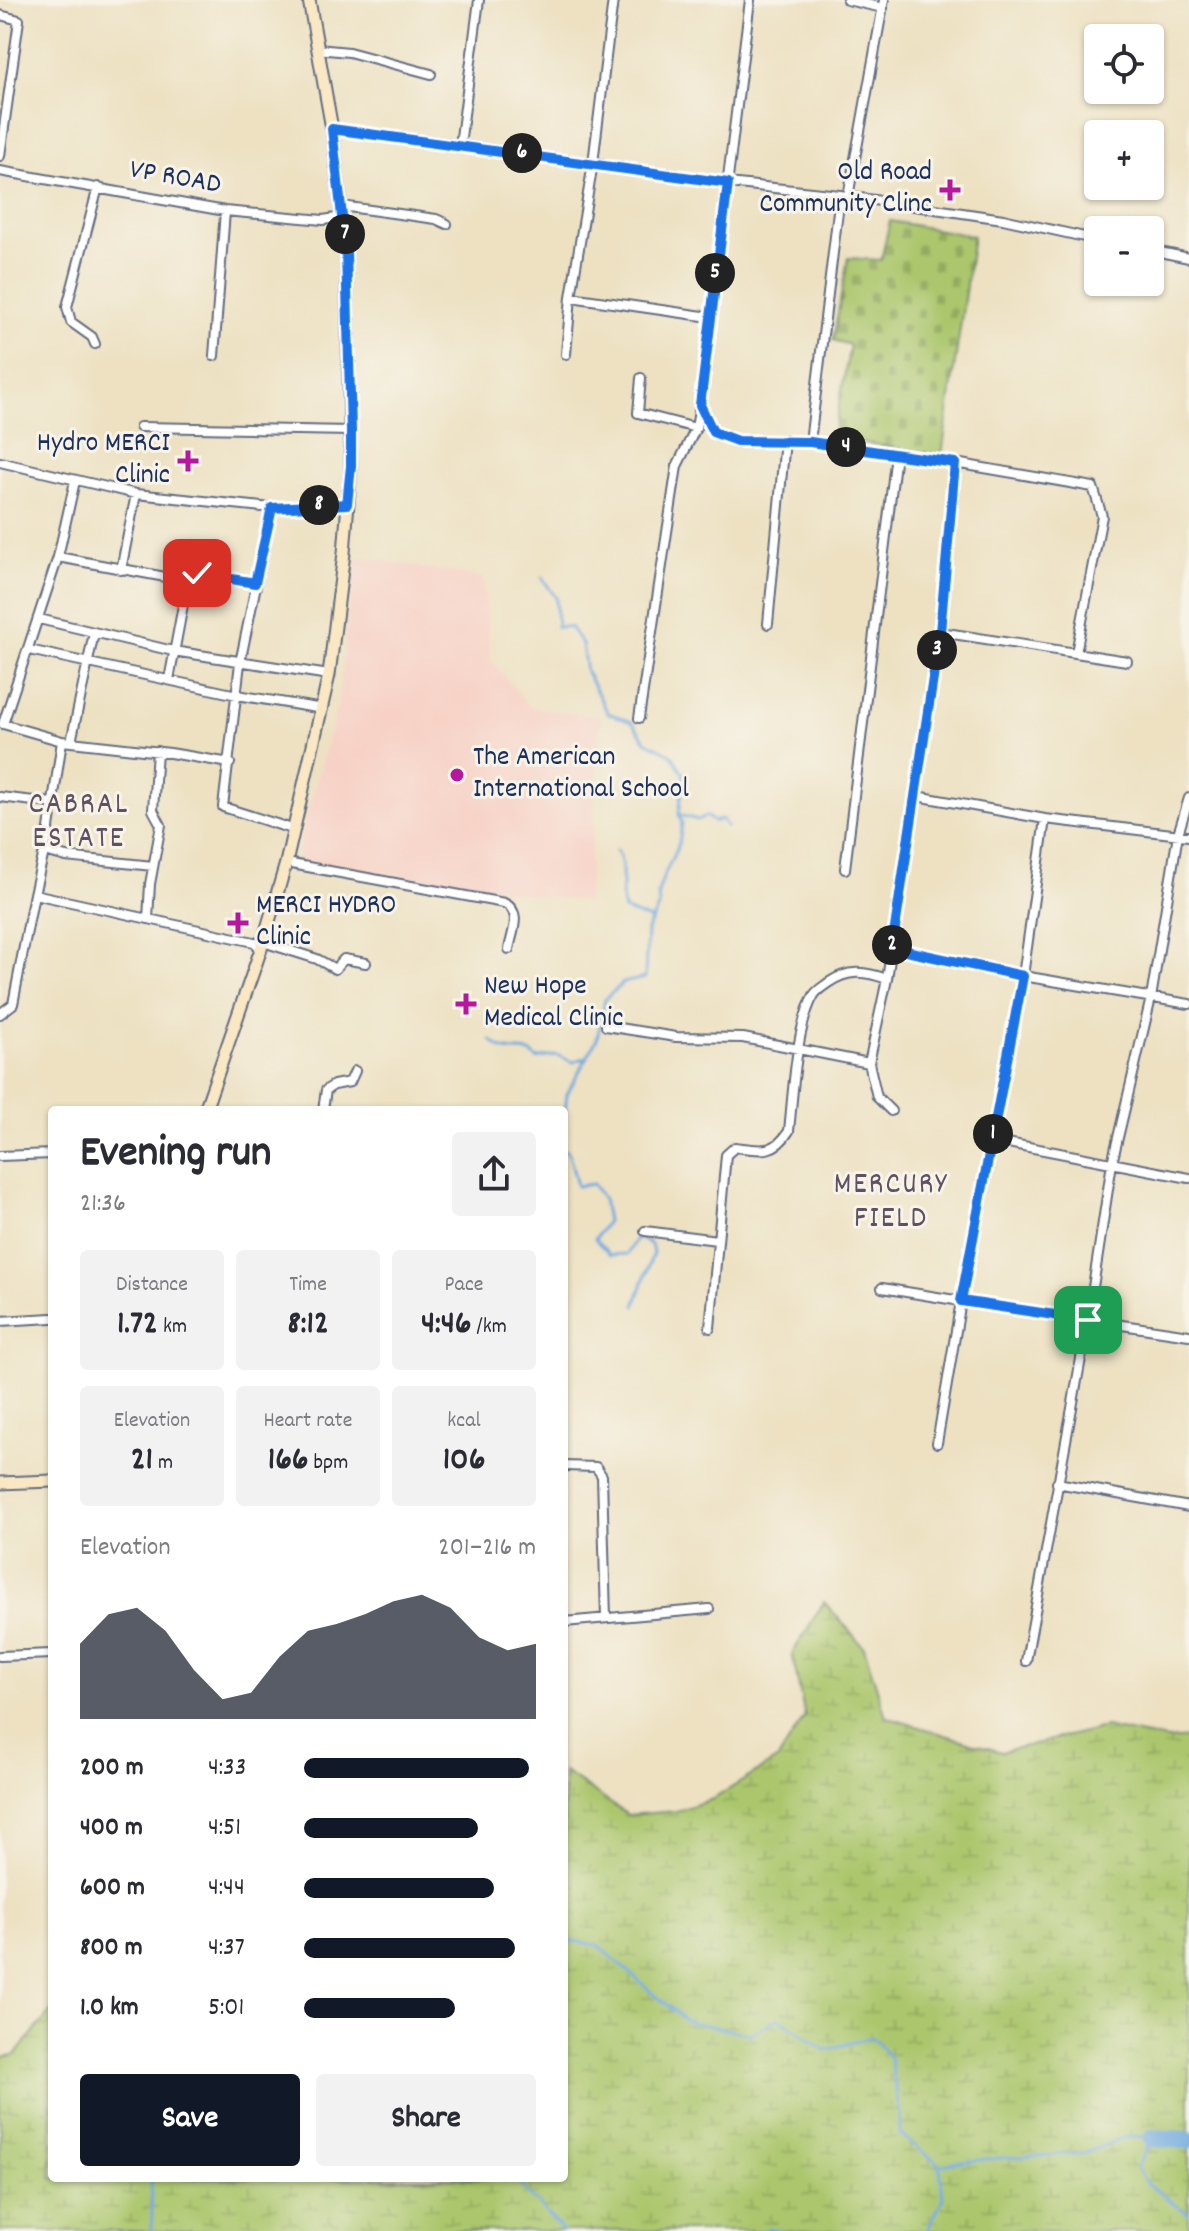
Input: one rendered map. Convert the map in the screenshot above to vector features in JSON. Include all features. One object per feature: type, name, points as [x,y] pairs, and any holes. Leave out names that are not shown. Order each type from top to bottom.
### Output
[{"type":"street","points":[[206,1106],[262,945],[286,863],[323,709],[351,466],[346,251],[332,129],[309,0]]},
{"type":"street","points":[[460,145],[479,0]]},
{"type":"street","points":[[566,354],[571,297],[593,163],[613,0]]},
{"type":"street","points":[[639,718],[677,466],[696,428],[700,405],[750,0]]},
{"type":"street","points":[[810,442],[844,196],[883,4],[847,0]]},
{"type":"street","points":[[0,15],[19,20],[0,156]]},
{"type":"street","points":[[317,49],[349,52],[431,74]]},
{"type":"street","points":[[332,129],[844,196],[1003,219],[1084,237]]},
{"type":"street","name":"VP ROAD","points":[[0,171],[225,211],[323,220],[342,211],[436,219],[447,224]]},
{"type":"street","points":[[95,344],[92,337],[71,322],[67,307],[98,187]]},
{"type":"street","points":[[214,356],[225,211]]},
{"type":"street","points":[[1164,253],[1189,258]]},
{"type":"street","points":[[571,297],[710,317]]},
{"type":"street","points":[[641,378],[638,413],[696,428]]},
{"type":"street","points":[[700,405],[713,432],[737,441],[810,442],[1093,487],[1102,516],[1076,653]]},
{"type":"street","points":[[140,427],[351,431]]},
{"type":"street","points":[[768,624],[785,440]]},
{"type":"street","points":[[845,869],[896,454]]},
{"type":"street","points":[[0,462],[136,494],[272,508],[347,504]]},
{"type":"street","points":[[891,1111],[877,1097],[869,1063],[887,979],[917,796],[940,632],[955,463]]},
{"type":"street","points":[[75,481],[58,557],[3,724],[66,741],[230,763]]},
{"type":"street","points":[[121,570],[136,494]]},
{"type":"street","points":[[272,508],[240,663],[223,807],[292,829]]},
{"type":"street","points":[[58,557],[176,579],[189,573],[255,583]]},
{"type":"street","points":[[169,680],[189,573]]},
{"type":"street","points":[[39,619],[173,651],[329,675]]},
{"type":"street","points":[[940,632],[1127,661]]},
{"type":"street","points":[[0,1014],[13,1004],[45,851],[51,803],[94,633]]},
{"type":"street","points":[[29,650],[237,695],[323,709]]},
{"type":"street","points":[[148,919],[161,825],[153,810],[157,751]]},
{"type":"street","points":[[917,796],[1045,819],[1189,836]]},
{"type":"street","points":[[0,797],[51,803]]},
{"type":"street","points":[[1026,1661],[1088,1320],[1112,1163],[1151,998],[1178,834],[1189,798]]},
{"type":"street","points":[[937,1443],[1023,976],[1045,819]]},
{"type":"street","points":[[45,851],[66,857],[153,866]]},
{"type":"street","points":[[286,863],[504,903],[512,907],[516,914],[509,949]]},
{"type":"street","points":[[34,894],[254,942],[317,959],[335,969],[344,959],[366,963]]},
{"type":"street","points":[[892,948],[1023,976],[1189,1004]]},
{"type":"street","points":[[710,1328],[729,1149],[769,1150],[782,1143],[789,1131],[799,1050],[807,1011],[815,992],[836,977],[850,972],[865,971],[887,979]]},
{"type":"street","points":[[606,1026],[676,1037],[743,1038],[869,1063]]},
{"type":"street","points":[[324,1106],[326,1090],[350,1082],[355,1071]]},
{"type":"street","points":[[992,1140],[1189,1178]]},
{"type":"street","points":[[0,1156],[48,1154]]},
{"type":"street","points":[[645,1231],[717,1240]]},
{"type":"street","points":[[882,1288],[1189,1335]]},
{"type":"street","points":[[0,1321],[48,1318]]},
{"type":"street","points":[[568,1466],[596,1467],[602,1476],[606,1618]]},
{"type":"street","points":[[0,1483],[48,1481]]},
{"type":"street","points":[[1057,1483],[1189,1507]]},
{"type":"street","points":[[568,1622],[709,1609]]},
{"type":"street","points":[[0,1656],[48,1654]]},
{"type":"shaded area","name":"The American International School","points":[[354,556],[484,578],[490,658],[529,707],[601,717],[587,902],[298,860],[302,833],[338,704]]},
{"type":"green space","points":[[890,221],[973,236],[942,455],[833,438],[850,345],[833,340],[848,258],[881,260]]},
{"type":"green space","points":[[824,1602],[864,1647],[886,1717],[1001,1752],[1105,1727],[1167,1740],[1189,1738],[1189,2231],[0,2231],[0,2057],[15,2055],[48,2015],[48,2182],[568,2182],[568,1775],[628,1815],[676,1811],[713,1799],[778,1759],[805,1716],[792,1654]]},
{"type":"waterway","points":[[542,577],[556,598],[557,627],[570,627],[582,644],[586,672],[608,713],[632,722],[646,741],[672,755],[684,775],[679,843],[658,893],[659,906],[647,930],[645,978],[623,983],[605,999],[597,1039],[567,1094],[566,1106]]},
{"type":"waterway","points":[[680,815],[698,820],[706,816],[714,822],[722,819],[727,827]]},
{"type":"waterway","points":[[616,850],[621,863],[624,910],[651,920]]},
{"type":"waterway","points":[[491,1040],[503,1049],[525,1051],[537,1059],[557,1055],[573,1062],[584,1058]]},
{"type":"waterway","points":[[568,1152],[577,1186],[593,1184],[603,1199],[607,1221],[595,1239],[610,1255],[627,1254],[637,1237],[651,1244],[653,1253],[635,1306]]},
{"type":"waterway","points":[[568,1940],[597,1945],[686,2021],[751,2034],[779,2018],[825,2050],[872,2037],[890,2057],[900,2114],[900,2134],[940,2165],[1086,2153],[1130,2135],[1152,2138],[1137,2167],[1146,2183],[1189,2214]]},
{"type":"waterway","points":[[1152,2138],[1189,2140]]},
{"type":"waterway","points":[[927,2231],[943,2199],[940,2165]]},
{"type":"waterway","points":[[151,2182],[152,2231]]},
{"type":"waterway","points":[[518,2182],[563,2231]]},
{"type":"waterway","points":[[764,2231],[769,2228],[779,2231]]},
{"type":"place","name":"Old Road Community Clinc","points":[[950,190]]},
{"type":"place","name":"Hydro MERCI Clinic","points":[[188,461]]},
{"type":"place","name":"The American International School","points":[[457,775]]},
{"type":"place","name":"MERCI HYDRO Clinic","points":[[238,923]]},
{"type":"place","name":"New Hope Medical Clinic","points":[[466,1004]]},
{"type":"district","name":"CABRAL ESTATE","points":[[79,823]]},
{"type":"district","name":"MERCURY FIELD","points":[[891,1203]]},
{"type":"route","points":[[197,573],[255,583],[272,508],[347,504],[351,431],[346,251],[332,129],[728,183],[700,405],[713,432],[737,441],[810,442],[955,463],[940,632],[892,948],[1023,976],[961,1301],[1088,1320]]}]
